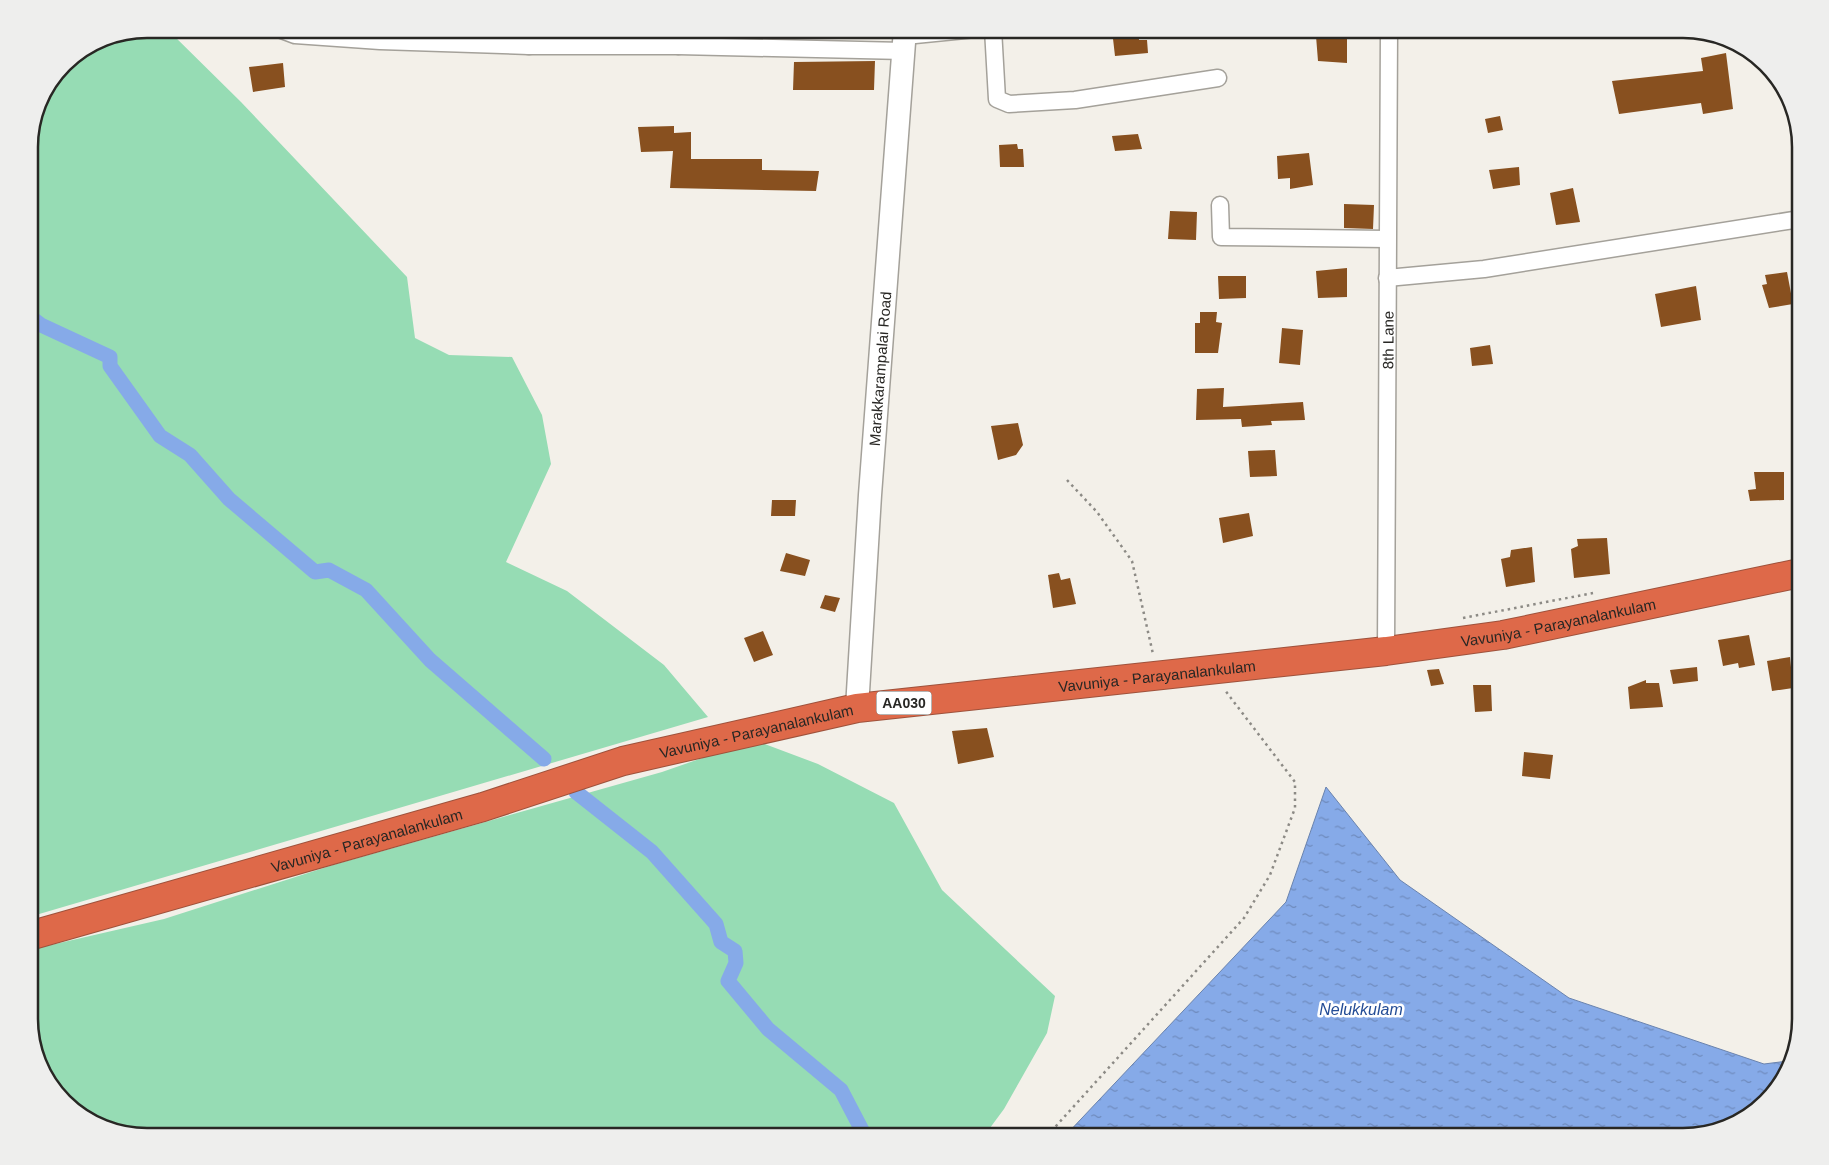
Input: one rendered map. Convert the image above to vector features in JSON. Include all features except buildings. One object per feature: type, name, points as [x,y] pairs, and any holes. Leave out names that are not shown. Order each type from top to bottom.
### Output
[{"type":"highway","name":"Vavuniya - Parayanalankulam","points":[[38,933],[483,807],[623,761],[857,708],[1386,652],[1503,634],[1792,574]]},
{"type":"street","points":[[420,38],[529,46],[678,46],[905,39]]},
{"type":"street","points":[[529,38],[529,46]]},
{"type":"street","points":[[678,38],[678,46]]},
{"type":"street","points":[[993,38],[996,99],[1008,104],[1075,100],[1218,78]]},
{"type":"street","name":"8th Lane","points":[[1386,652],[1389,38]]},
{"type":"street","name":"Marakkarampalai Road","points":[[857,708],[870,495],[905,39]]},
{"type":"street","points":[[1220,205],[1221,237],[1387,239]]},
{"type":"street","points":[[1387,278],[1484,270],[1792,220]]},
{"type":"path","points":[[1068,480],[1097,512],[1132,561],[1153,654]]},
{"type":"path","points":[[1463,618],[1598,592]]},
{"type":"path","points":[[1054,1128],[1244,918],[1270,875],[1295,808],[1295,782],[1211,671]]},
{"type":"green space","points":[[139,38],[176,38],[241,102],[407,277],[415,338],[449,355],[512,357],[542,415],[551,464],[506,562],[567,591],[664,665],[708,717],[38,914],[38,132],[49,98],[69,69],[98,49],[118,41]]},
{"type":"green space","points":[[754,740],[818,764],[894,803],[942,890],[1055,996],[1047,1033],[1004,1109],[990,1128],[146,1128],[111,1122],[86,1109],[69,1096],[52,1073],[41,1047],[38,1033],[38,948],[164,919],[333,865],[662,772]]},
{"type":"water","name":"Nelukkulam","points":[[1326,787],[1400,880],[1569,998],[1764,1064],[1782,1062],[1773,1079],[1764,1090],[1743,1109],[1718,1122],[1697,1127],[1073,1128],[1286,902]]},
{"type":"waterway","points":[[38,323],[110,357],[110,366],[160,436],[190,455],[229,499],[315,572],[329,570],[366,590],[430,660],[544,759]]},
{"type":"waterway","points":[[576,792],[652,852],[716,924],[721,942],[735,951],[736,963],[728,981],[768,1029],[841,1090],[861,1128]]}]
